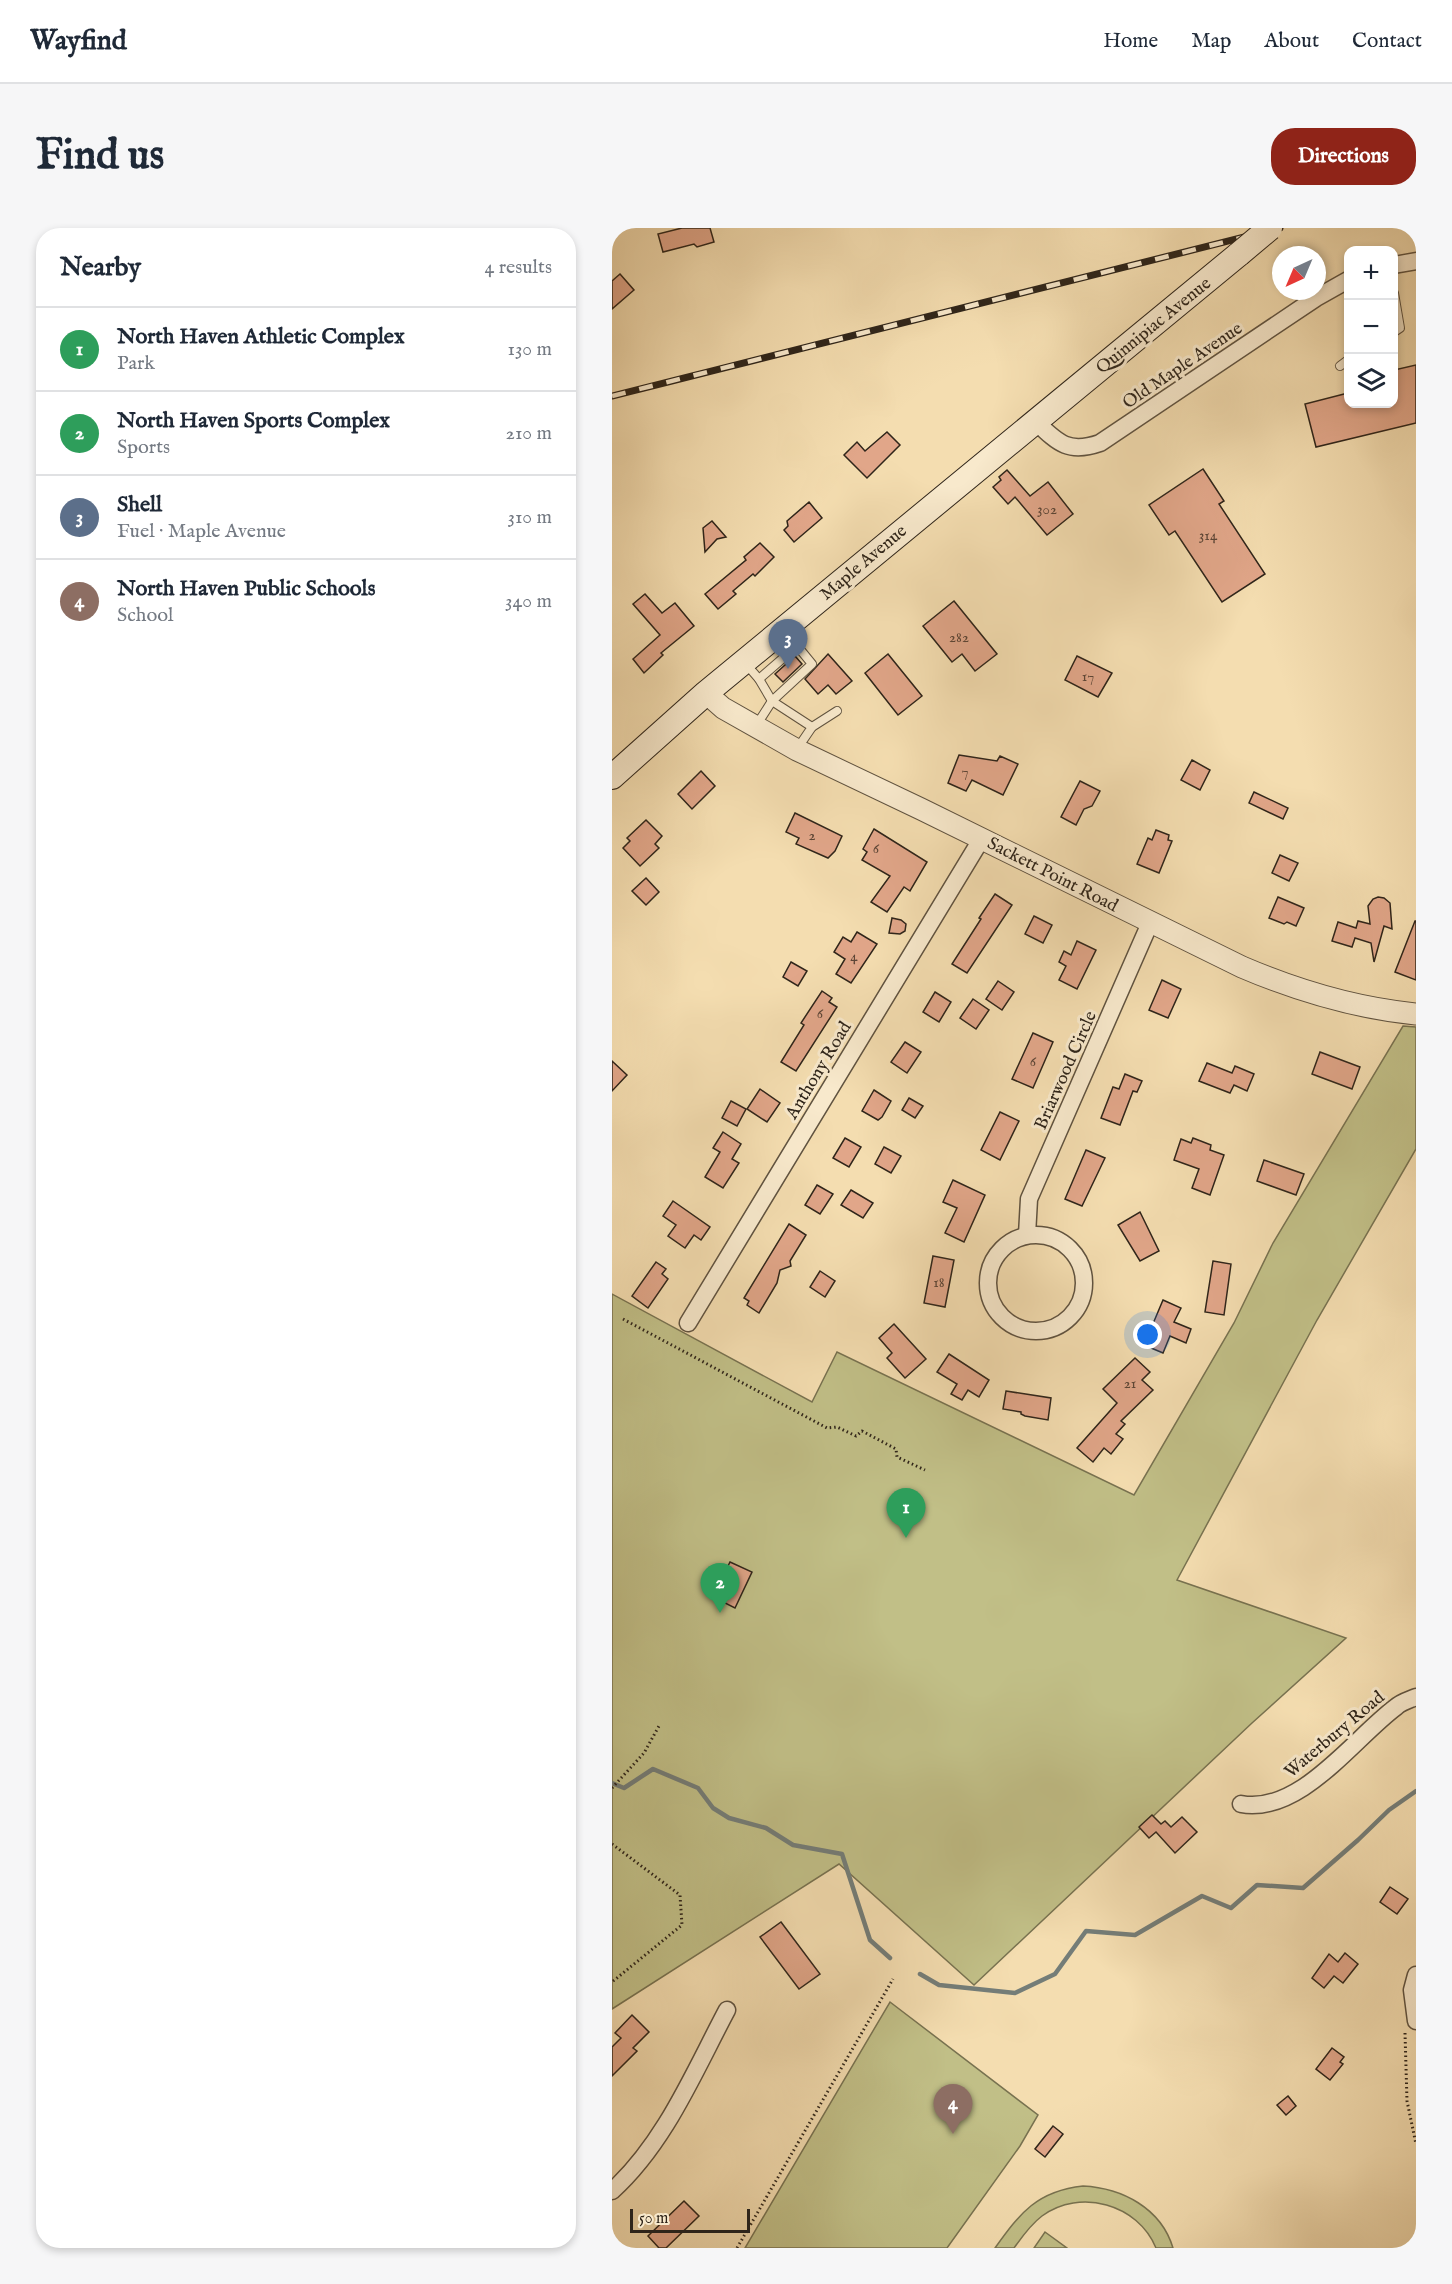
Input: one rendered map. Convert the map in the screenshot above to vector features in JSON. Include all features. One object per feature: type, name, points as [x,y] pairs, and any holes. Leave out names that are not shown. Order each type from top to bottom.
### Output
[{"type":"main road","name":"Quinnipiac Avenue","points":[[1035,422],[1270,228]]},
{"type":"main road","name":"Maple Avenue","points":[[612,777],[706,693],[751,670],[1035,422]]},
{"type":"street","points":[[1398,264],[1416,261]]},
{"type":"street","name":"Old Maple Avenue","points":[[1035,422],[1055,441],[1070,448],[1085,448],[1100,443],[1316,298],[1344,282]]},
{"type":"street","name":"Sackett Point Road","points":[[706,693],[723,708],[796,750],[982,838],[1242,968],[1289,987],[1366,1007],[1416,1014]]},
{"type":"street","name":"Anthony Road","points":[[688,1323],[982,838]]},
{"type":"street","name":"Briarwood Circle","points":[[1027,1235],[1029,1199],[1150,923]]},
{"type":"street","points":[[1042,1234],[1058,1239],[1072,1250],[1081,1263],[1085,1280],[1083,1296],[1076,1311],[1064,1323],[1049,1330],[1034,1332],[1018,1328],[1005,1320],[995,1309],[989,1295],[987,1279],[991,1264],[999,1251],[1011,1241],[1027,1235],[1042,1234]]},
{"type":"street","name":"Waterbury Road","points":[[1241,1804],[1266,1805],[1294,1792],[1338,1760],[1397,1705],[1416,1697]]},
{"type":"street","points":[[1415,2014],[1412,1990],[1416,1975]]},
{"type":"street","points":[[612,2191],[627,2178],[648,2151],[681,2097],[727,2010]]},
{"type":"lane","points":[[1340,366],[1344,363]]},
{"type":"lane","points":[[755,727],[772,701],[812,664],[790,637]]},
{"type":"lane","points":[[751,670],[772,701],[812,727]]},
{"type":"lane","points":[[796,750],[812,727],[837,711]]},
{"type":"path","points":[[622,1320],[827,1428],[837,1427],[856,1436],[862,1431],[896,1449],[897,1457],[925,1470]]},
{"type":"path","points":[[612,1788],[644,1753],[659,1726]]},
{"type":"path","points":[[612,1844],[680,1895],[682,1925],[612,1982]]},
{"type":"path","points":[[737,2248],[892,1979]]},
{"type":"path","points":[[1415,2014],[1406,2017],[1404,2025],[1407,2101],[1416,2145]]},
{"type":"shaded area","points":[[1403,1026],[1416,1027],[1416,1149],[1317,1320],[1177,1580],[1346,1638],[1252,1723],[974,1985],[839,1864],[612,2009],[612,1294],[812,1402],[837,1352],[1134,1495],[1234,1323],[1273,1243]]},
{"type":"shaded area","points":[[890,2002],[1038,2115],[1020,2146],[947,2248],[745,2248]]},
{"type":"shaded area","points":[[1083,2186],[1112,2191],[1150,2211],[1167,2234],[1173,2248],[1156,2248],[1136,2220],[1122,2211],[1090,2202],[1073,2203],[1057,2208],[1034,2223],[1014,2248],[995,2248],[1013,2224],[1031,2206],[1053,2193]]},
{"type":"shaded area","points":[[1045,2232],[1067,2248],[1034,2248]]},
{"type":"building","points":[[682,228],[710,228],[714,242],[697,247],[694,244],[663,252],[658,234]]},
{"type":"building","points":[[620,274],[634,290],[612,309],[612,281]]},
{"type":"building","points":[[1416,365],[1416,423],[1316,447],[1305,404],[1344,394],[1344,408],[1398,408],[1398,369]]},
{"type":"building","points":[[887,432],[900,445],[867,478],[844,455],[857,442],[865,451]]},
{"type":"building","points":[[1203,469],[1224,501],[1219,504],[1265,574],[1222,602],[1175,531],[1169,535],[1149,505]]},
{"type":"building","points":[[1007,470],[1030,496],[1048,482],[1073,514],[1047,535],[1015,497],[1008,504],[993,487]]},
{"type":"building","points":[[809,502],[822,518],[794,542],[784,530],[788,526],[787,521]]},
{"type":"building","points":[[712,521],[726,537],[717,539],[705,552],[703,528]]},
{"type":"building","points":[[760,543],[774,557],[755,576],[753,574],[733,591],[736,594],[718,609],[705,594],[746,560],[744,557]]},
{"type":"building","points":[[645,594],[662,613],[675,603],[694,626],[661,653],[663,655],[644,673],[633,659],[660,635],[633,604]]},
{"type":"building","points":[[954,601],[997,654],[975,671],[962,654],[952,662],[923,626]]},
{"type":"building","points":[[828,654],[852,681],[836,694],[828,685],[818,694],[805,679]]},
{"type":"building","points":[[888,654],[922,696],[898,715],[865,673]]},
{"type":"building","points":[[795,656],[802,664],[783,682],[775,674]]},
{"type":"building","points":[[1077,656],[1112,673],[1098,697],[1065,680]]},
{"type":"building","points":[[959,755],[997,761],[1000,756],[1018,764],[1003,795],[972,780],[966,791],[948,783]]},
{"type":"building","points":[[1192,760],[1210,770],[1200,790],[1181,780]]},
{"type":"building","points":[[701,771],[715,786],[692,809],[678,794]]},
{"type":"building","points":[[1080,781],[1100,791],[1092,806],[1084,809],[1076,825],[1061,817]]},
{"type":"building","points":[[1254,792],[1288,808],[1283,819],[1249,803]]},
{"type":"building","points":[[795,813],[842,836],[835,851],[828,858],[796,844],[799,838],[786,832]]},
{"type":"building","points":[[646,820],[662,836],[655,844],[659,848],[640,866],[623,848],[630,841],[627,838]]},
{"type":"building","points":[[874,829],[927,862],[910,891],[904,887],[887,912],[871,902],[890,876],[862,860],[867,852],[863,849]]},
{"type":"building","points":[[1156,830],[1169,835],[1168,840],[1172,841],[1159,873],[1137,864],[1148,838],[1152,840]]},
{"type":"building","points":[[1280,855],[1298,863],[1289,881],[1272,873]]},
{"type":"building","points":[[646,878],[659,892],[646,905],[632,891]]},
{"type":"building","points":[[995,894],[1012,905],[967,973],[952,964]]},
{"type":"building","points":[[1278,897],[1304,908],[1296,926],[1269,918]]},
{"type":"building","points":[[1378,897],[1390,903],[1392,929],[1384,926],[1374,962],[1371,943],[1355,938],[1352,947],[1332,941],[1338,922],[1356,928],[1358,921],[1370,924],[1368,906],[1373,899]]},
{"type":"building","points":[[1034,916],[1052,925],[1043,943],[1025,934]]},
{"type":"building","points":[[892,918],[906,924],[905,931],[900,934],[889,933]]},
{"type":"building","points":[[1416,921],[1416,980],[1395,972]]},
{"type":"building","points":[[857,932],[877,944],[851,983],[836,974],[845,959],[834,952],[843,937],[851,942]]},
{"type":"building","points":[[1077,941],[1096,950],[1077,989],[1059,980],[1066,966],[1059,962],[1064,951],[1071,955]]},
{"type":"building","points":[[791,962],[807,971],[798,986],[783,977]]},
{"type":"building","points":[[1162,980],[1181,989],[1168,1018],[1149,1010]]},
{"type":"building","points":[[998,981],[1014,992],[1002,1010],[986,999]]},
{"type":"building","points":[[822,991],[832,998],[829,1002],[837,1007],[796,1071],[781,1062],[804,1025],[801,1023]]},
{"type":"building","points":[[935,992],[951,1002],[939,1022],[923,1012]]},
{"type":"building","points":[[973,999],[989,1010],[976,1029],[960,1018]]},
{"type":"building","points":[[1033,1033],[1053,1042],[1033,1088],[1012,1079]]},
{"type":"building","points":[[905,1042],[921,1052],[907,1073],[891,1062]]},
{"type":"building","points":[[1320,1052],[1360,1067],[1352,1089],[1312,1074]]},
{"type":"building","points":[[612,1061],[627,1075],[612,1091]]},
{"type":"building","points":[[1207,1063],[1232,1073],[1235,1066],[1254,1074],[1247,1091],[1234,1085],[1230,1093],[1199,1081]]},
{"type":"building","points":[[1125,1074],[1142,1081],[1137,1092],[1133,1091],[1120,1125],[1101,1118],[1113,1087],[1119,1089]]},
{"type":"building","points":[[760,1089],[780,1103],[767,1122],[747,1109]]},
{"type":"building","points":[[874,1090],[891,1101],[878,1120],[862,1111]]},
{"type":"building","points":[[909,1098],[923,1106],[915,1118],[902,1110]]},
{"type":"building","points":[[731,1101],[746,1109],[737,1126],[722,1118]]},
{"type":"building","points":[[1000,1112],[1019,1121],[1000,1160],[981,1150]]},
{"type":"building","points":[[723,1132],[741,1144],[732,1159],[739,1163],[723,1188],[705,1177],[720,1152],[713,1148]]},
{"type":"building","points":[[845,1138],[861,1147],[849,1167],[833,1158]]},
{"type":"building","points":[[1193,1138],[1211,1145],[1210,1150],[1224,1155],[1210,1195],[1192,1188],[1199,1169],[1174,1160],[1181,1139],[1191,1143]]},
{"type":"building","points":[[884,1147],[901,1156],[891,1173],[875,1164]]},
{"type":"building","points":[[1086,1150],[1105,1158],[1082,1206],[1065,1199]]},
{"type":"building","points":[[1264,1160],[1304,1174],[1296,1195],[1257,1181]]},
{"type":"building","points":[[953,1180],[985,1195],[964,1242],[945,1233],[957,1208],[943,1202]]},
{"type":"building","points":[[817,1185],[833,1194],[820,1214],[805,1205]]},
{"type":"building","points":[[851,1190],[873,1203],[863,1218],[841,1205]]},
{"type":"building","points":[[673,1201],[710,1227],[701,1240],[694,1235],[685,1248],[668,1236],[676,1225],[663,1216]]},
{"type":"building","points":[[1140,1212],[1159,1251],[1140,1261],[1118,1225]]},
{"type":"building","points":[[789,1224],[806,1235],[790,1261],[791,1266],[780,1270],[777,1283],[759,1313],[747,1305],[749,1301],[744,1298]]},
{"type":"building","points":[[933,1256],[954,1260],[945,1307],[924,1303]]},
{"type":"building","points":[[1213,1261],[1231,1264],[1224,1315],[1205,1312]]},
{"type":"building","points":[[656,1262],[666,1269],[662,1274],[668,1279],[648,1308],[632,1296]]},
{"type":"building","points":[[820,1271],[835,1281],[825,1297],[810,1287]]},
{"type":"building","points":[[1163,1300],[1181,1308],[1174,1322],[1191,1329],[1186,1343],[1170,1336],[1163,1353],[1144,1345]]},
{"type":"building","points":[[894,1324],[926,1359],[905,1378],[887,1358],[892,1353],[879,1338]]},
{"type":"building","points":[[949,1354],[989,1380],[979,1397],[968,1390],[962,1400],[951,1394],[957,1384],[937,1372]]},
{"type":"building","points":[[1135,1358],[1150,1372],[1142,1380],[1153,1390],[1121,1421],[1125,1424],[1116,1434],[1123,1439],[1111,1454],[1104,1448],[1093,1462],[1077,1448],[1117,1403],[1103,1389]]},
{"type":"building","points":[[1006,1391],[1051,1398],[1048,1420],[1003,1409]]},
{"type":"building","points":[[730,1562],[752,1572],[735,1608],[713,1597]]},
{"type":"building","points":[[1152,1815],[1161,1824],[1165,1821],[1171,1827],[1182,1817],[1197,1832],[1175,1853],[1156,1832],[1149,1838],[1139,1827]]},
{"type":"building","points":[[1390,1887],[1408,1899],[1397,1914],[1380,1902]]},
{"type":"building","points":[[781,1922],[820,1974],[799,1989],[760,1937]]},
{"type":"building","points":[[1345,1953],[1358,1964],[1343,1983],[1334,1976],[1324,1988],[1312,1978],[1329,1954],[1338,1962]]},
{"type":"building","points":[[632,2015],[649,2032],[633,2048],[637,2051],[612,2076],[612,2047],[621,2038],[615,2033]]},
{"type":"building","points":[[1332,2048],[1344,2057],[1340,2062],[1343,2064],[1330,2080],[1316,2069]]},
{"type":"building","points":[[1288,2096],[1296,2106],[1286,2115],[1277,2105]]},
{"type":"building","points":[[1053,2126],[1063,2134],[1045,2157],[1035,2149]]},
{"type":"building","points":[[684,2201],[699,2216],[666,2248],[659,2248],[648,2236]]},
{"type":"waterway","points":[[612,1783],[624,1788],[653,1769],[698,1788],[713,1808],[729,1818],[766,1828],[793,1845],[842,1854],[870,1940],[890,1958]]},
{"type":"waterway","points":[[920,1974],[939,1985],[1015,1993],[1055,1974],[1086,1931],[1135,1935],[1202,1896],[1231,1908],[1257,1885],[1303,1888],[1389,1810],[1416,1791]]},
{"type":"railway","points":[[612,396],[1280,228]]},
{"type":"place","name":"Shell","points":[[788,669]]},
{"type":"place","name":"North Haven Athletic Complex","points":[[906,1538]]},
{"type":"place","name":"North Haven Sports Complex","points":[[720,1613]]},
{"type":"place","name":"North Haven Public Schools","points":[[953,2134]]}]
